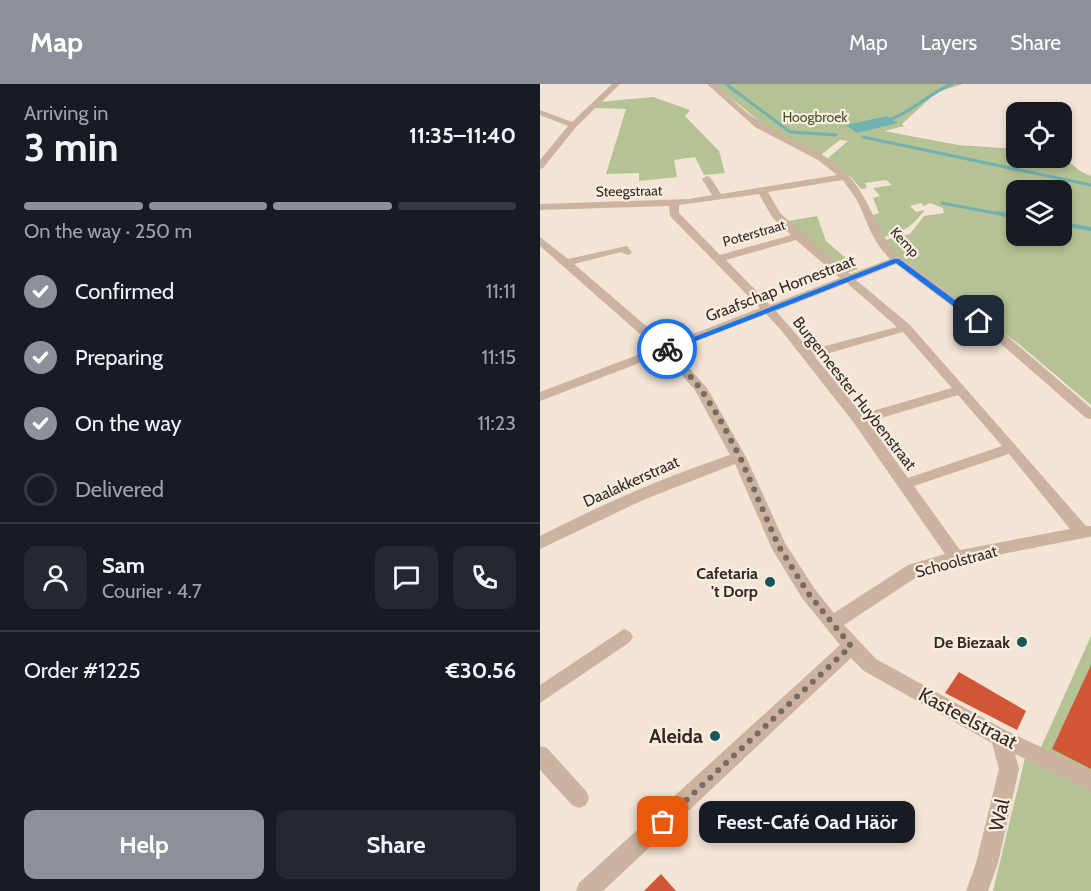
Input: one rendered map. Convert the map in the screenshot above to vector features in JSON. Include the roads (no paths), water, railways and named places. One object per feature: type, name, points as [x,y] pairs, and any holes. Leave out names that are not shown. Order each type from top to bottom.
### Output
[{"type":"street","points":[[540,166],[573,125],[616,84]]},
{"type":"street","name":"Kemp","points":[[711,84],[758,125],[821,158],[845,177],[863,202],[874,231],[885,248],[897,260],[996,333],[1091,415]]},
{"type":"street","points":[[540,112],[573,125]]},
{"type":"street","name":"Steegstraat","points":[[540,207],[674,204],[845,177]]},
{"type":"street","points":[[707,179],[718,198]]},
{"type":"street","points":[[762,191],[776,214],[798,236],[906,328],[1086,531]]},
{"type":"street","name":"Burgemeester Huybenstraat","points":[[674,204],[674,214],[808,355],[859,420],[956,557]]},
{"type":"street","name":"Poterstraat","points":[[718,259],[798,236]]},
{"type":"street","name":"Kasteelstraat","points":[[540,240],[666,350],[700,388],[740,457],[778,545],[808,593],[851,646],[870,665],[1000,737],[1091,781]]},
{"type":"street","points":[[540,260],[622,248],[627,252]]},
{"type":"street","name":"Graafschap Hornestraat","points":[[540,397],[897,260]]},
{"type":"street","points":[[808,355],[906,328]]},
{"type":"street","points":[[859,420],[960,390]]},
{"type":"street","points":[[905,484],[1012,448]]},
{"type":"street","name":"Daalakkerstraat","points":[[540,543],[625,501],[692,473],[740,457]]},
{"type":"street","name":"Schoolstraat","points":[[833,622],[914,570],[956,557],[1086,531]]},
{"type":"street","points":[[540,695],[624,637]]},
{"type":"street","points":[[587,891],[851,646]]},
{"type":"street","name":"Wal","points":[[977,891],[987,862],[1009,769],[1000,737]]},
{"type":"street","points":[[540,755],[579,798]]},
{"type":"water","points":[[887,116],[898,123],[857,133],[846,125]]},
{"type":"waterway","points":[[726,84],[790,132],[836,135]]},
{"type":"waterway","points":[[889,120],[952,84]]},
{"type":"waterway","points":[[863,137],[1091,185]]},
{"type":"waterway","points":[[942,203],[1005,215]]},
{"type":"waterway","points":[[997,213],[1006,215]]},
{"type":"waterway","points":[[1072,226],[1091,229]]},
{"type":"place","name":"Cafetaria 't Dorp","points":[[770,582]]},
{"type":"place","name":"De Biezaak","points":[[1022,642]]},
{"type":"place","name":"Aleida","points":[[715,736]]},
{"type":"place","name":"Feest-Café Oad Häör","points":[[663,822]]},
{"type":"park label","name":"Hoogbroek","points":[[815,117]]}]
